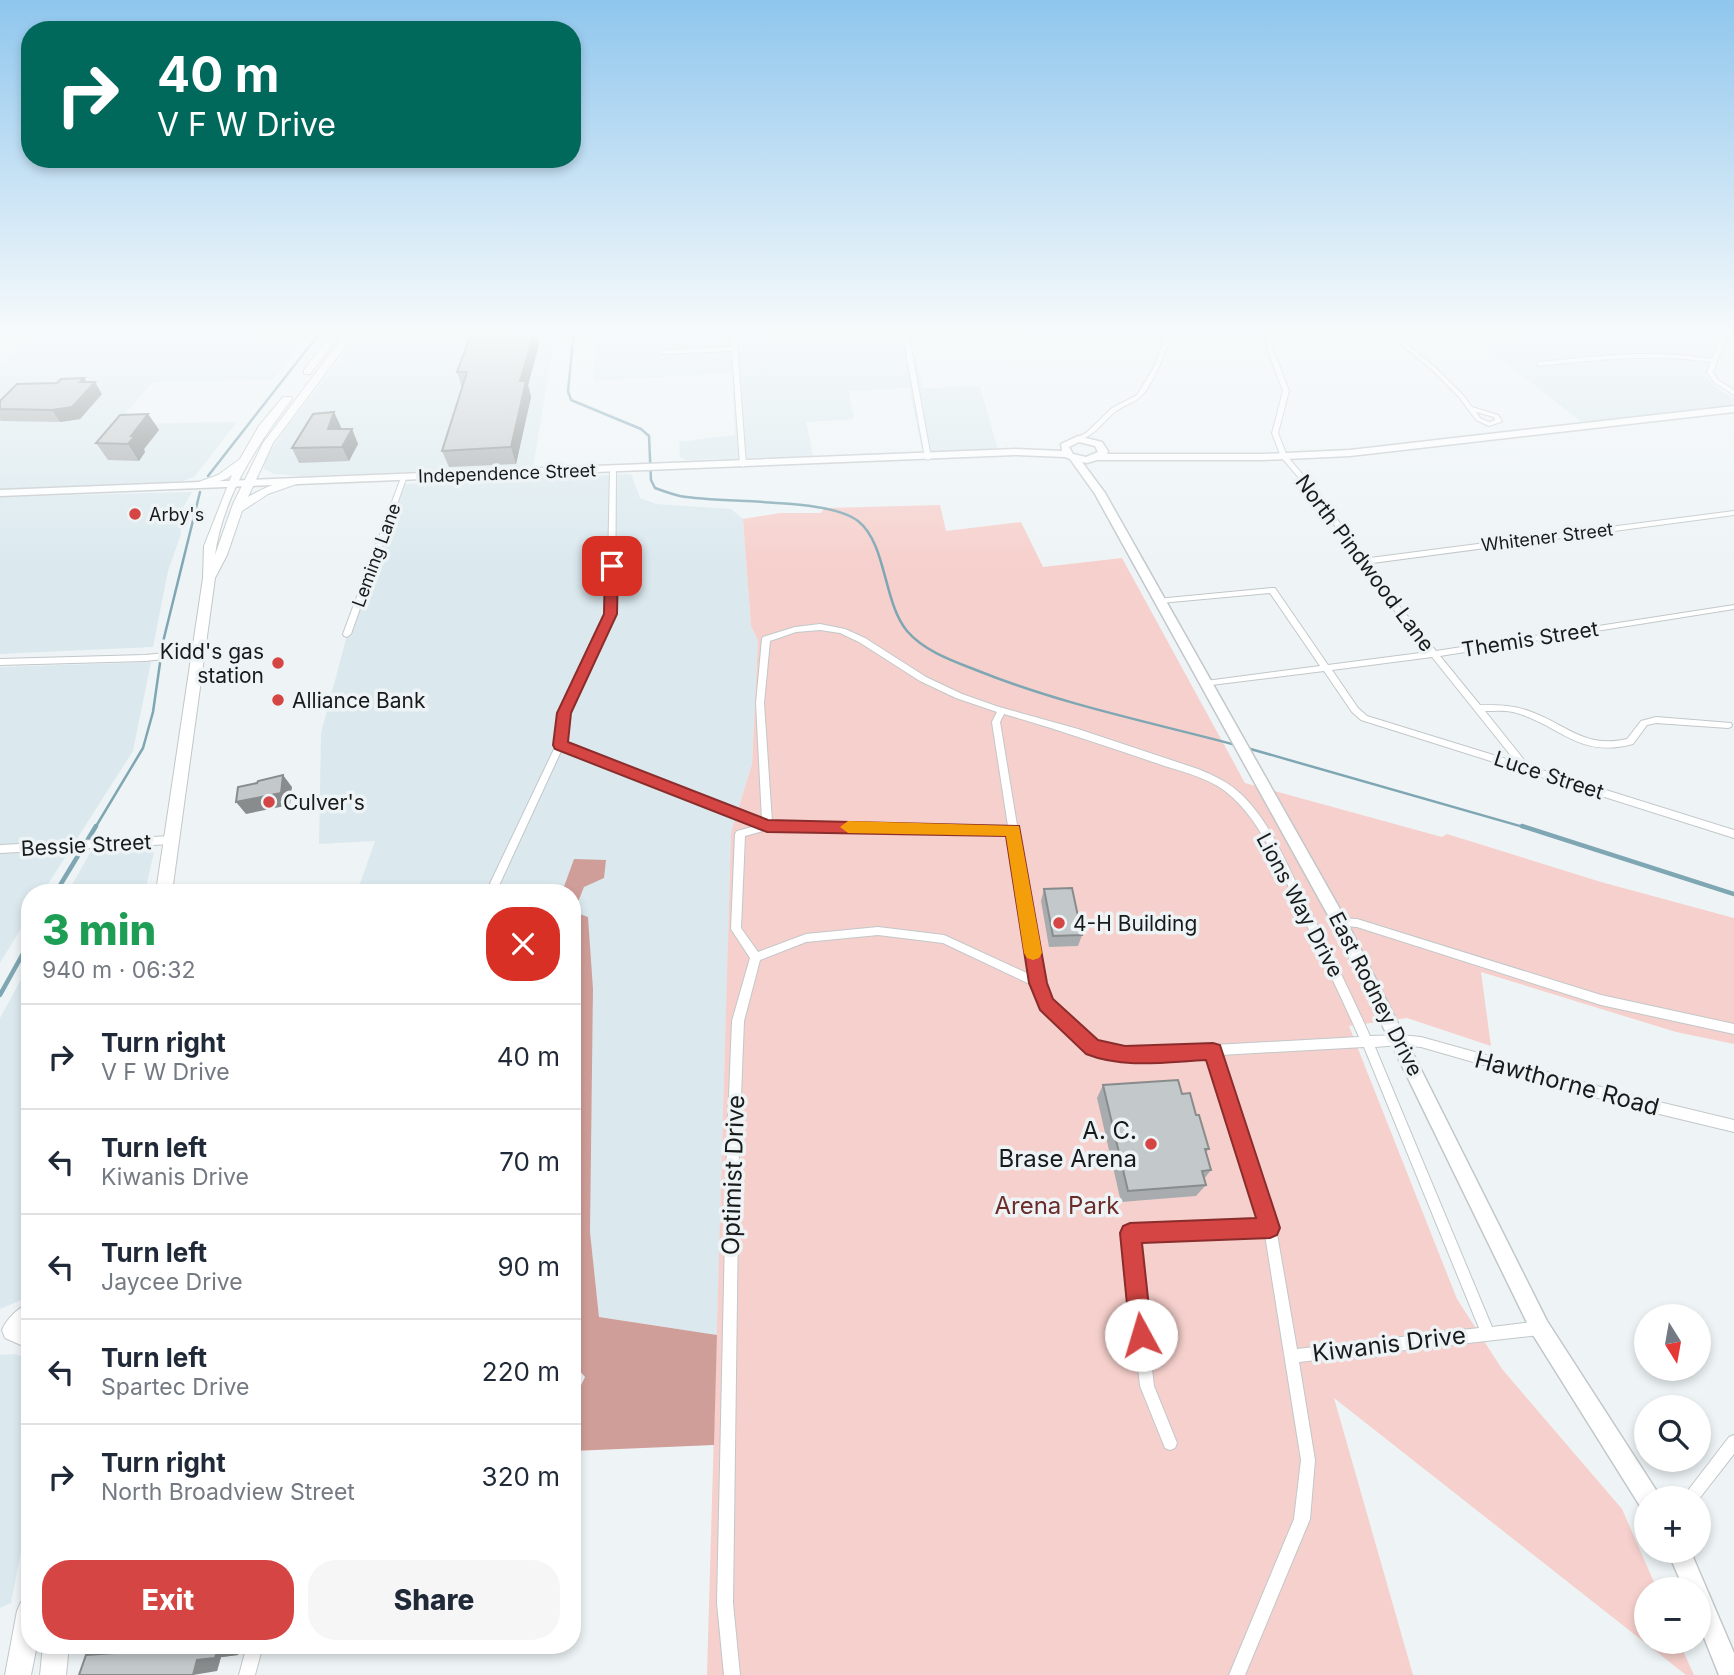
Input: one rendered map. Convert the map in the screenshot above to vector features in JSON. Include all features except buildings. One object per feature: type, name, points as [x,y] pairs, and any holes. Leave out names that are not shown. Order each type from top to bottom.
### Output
[{"type":"main road","points":[[209,578],[207,555],[223,508],[260,433],[279,408]]},
{"type":"main road","points":[[165,884],[209,578],[221,555],[249,482],[293,408]]},
{"type":"main road","points":[[196,485],[231,472],[246,458]]},
{"type":"main road","points":[[261,458],[261,472],[299,481]]},
{"type":"main road","points":[[237,509],[264,492],[299,481]]},
{"type":"main road","points":[[196,485],[219,491],[223,508]]},
{"type":"main road","points":[[18,1675],[22,1654]]},
{"type":"main road","points":[[53,1675],[55,1654]]},
{"type":"street","points":[[739,408],[743,465]]},
{"type":"street","points":[[919,408],[928,458]]},
{"type":"street","points":[[1071,456],[1064,449],[1117,408]]},
{"type":"street","points":[[1282,408],[1275,433],[1284,457]]},
{"type":"street","points":[[1073,441],[1088,440],[1099,452],[1140,457],[1284,457],[1406,448],[1734,409]]},
{"type":"street","points":[[1094,428],[1099,452]]},
{"type":"street","name":"Independence Street","points":[[0,493],[928,458],[1015,452],[1073,441]]},
{"type":"street","name":"Independence Street","points":[[1015,452],[1071,456],[1099,452]]},
{"type":"street","name":"East Rodney Drive","points":[[1099,452],[1093,466],[1099,491]]},
{"type":"street","name":"East Rodney Drive","points":[[1071,456],[1099,491],[1340,922],[1540,1328],[1640,1486]]},
{"type":"street","name":"North Pindwood Lane","points":[[1284,457],[1326,505],[1360,562],[1525,766]]},
{"type":"street","points":[[496,884],[560,745],[564,713],[611,614],[613,469]]},
{"type":"street","name":"Leming Lane","points":[[347,634],[404,476]]},
{"type":"street","name":"Whitener Street","points":[[1360,562],[1734,513]]},
{"type":"street","points":[[1160,601],[1272,590],[1326,669]]},
{"type":"street","name":"Themis Street","points":[[1206,684],[1434,654],[1734,607]]},
{"type":"street","name":"Lions Way Drive","points":[[767,826],[760,703],[766,639],[785,630],[806,626],[852,633],[946,691],[1111,744],[1209,778],[1230,789],[1247,807],[1277,855],[1368,1040],[1488,1333]]},
{"type":"street","points":[[0,662],[145,658],[198,653]]},
{"type":"street","name":"Luce Street","points":[[1326,669],[1355,710],[1364,718],[1525,766],[1734,834]]},
{"type":"street","points":[[1479,708],[1513,709],[1586,743],[1604,746],[1630,742],[1644,723],[1656,720],[1728,725]]},
{"type":"street","points":[[1002,711],[996,722],[1038,983]]},
{"type":"street","points":[[560,745],[767,826]]},
{"type":"street","points":[[1013,830],[767,826],[740,834],[736,929],[756,957],[806,938],[878,931],[944,939],[1038,983]]},
{"type":"street","name":"Bessie Street","points":[[0,849],[171,840]]},
{"type":"street","points":[[1340,922],[1357,923],[1601,1000],[1734,1029]]},
{"type":"street","name":"Optimist Drive","points":[[732,1675],[725,1603],[733,1146],[738,1021],[756,957]]},
{"type":"street","name":"Hawthorne Road","points":[[1038,983],[1046,1004],[1093,1048],[1125,1055],[1368,1040],[1420,1042],[1614,1097],[1734,1126]]},
{"type":"street","name":"Kiwanis Drive","points":[[1213,1051],[1270,1228],[1308,1460],[1302,1519],[1237,1675]]},
{"type":"street","points":[[1170,1443],[1147,1386],[1130,1233],[1270,1228]]},
{"type":"street","name":"Kiwanis Drive","points":[[1291,1356],[1540,1328]]},
{"type":"street","points":[[1700,1486],[1734,1442]]},
{"type":"street","points":[[1711,1626],[1731,1675]]},
{"type":"street","points":[[247,1675],[253,1654]]},
{"type":"shaded area","points":[[0,408],[130,408],[116,424],[237,422],[194,477],[183,481],[0,489]]},
{"type":"shaded area","points":[[301,408],[543,408],[533,467],[302,476],[274,474],[263,468],[266,458]]},
{"type":"shaded area","points":[[734,408],[852,408],[854,419],[806,422],[813,456],[686,460],[680,457],[679,442],[735,435]]},
{"type":"shaded area","points":[[913,408],[986,408],[998,450],[923,454]]},
{"type":"shaded area","points":[[1564,408],[1715,408],[1583,423]]},
{"type":"shaded area","points":[[631,474],[640,498],[656,504],[731,509],[743,519],[751,626],[758,640],[752,764],[731,834],[717,1335],[599,1317],[589,1224],[593,989],[581,940],[581,894],[599,860],[574,860],[565,884],[360,884],[375,841],[319,844],[321,733],[346,639],[405,484]]},
{"type":"shaded area","points":[[192,492],[182,510],[181,534],[168,571],[153,647],[0,654],[0,497]]},
{"type":"shaded area","points":[[151,662],[133,751],[48,884],[21,884],[21,929],[0,963],[0,667]]},
{"type":"shaded area","points":[[146,849],[154,852],[147,884],[72,884],[91,851]]},
{"type":"shaded area","points":[[574,859],[606,860],[604,878],[584,887],[581,894],[581,884],[565,884]]},
{"type":"shaded area","points":[[581,914],[588,917],[593,989],[590,1232],[599,1317],[717,1335],[714,1445],[581,1451],[581,1385],[585,1377],[581,1372]]},
{"type":"shaded area","points":[[21,980],[21,1300],[0,1309],[0,1018]]},
{"type":"shaded area","points":[[0,1355],[21,1356],[21,1551],[11,1603],[0,1608]]},
{"type":"green space","name":"Arena Park","points":[[940,505],[946,531],[1021,522],[1043,567],[1122,558],[1245,783],[1442,837],[1447,834],[1601,882],[1734,918],[1734,1044],[1676,1032],[1481,972],[1491,1046],[1407,1018],[1349,1026],[1457,1299],[1502,1369],[1622,1509],[1634,1536],[1634,1563],[1646,1563],[1652,1577],[1634,1577],[1634,1634],[1334,1398],[1413,1675],[707,1675],[731,833],[752,764],[758,640],[751,626],[743,519],[780,513],[821,513],[824,508]]},
{"type":"green space","name":"Arena Park","points":[[1659,1654],[1684,1654],[1694,1675],[1686,1675]]},
{"type":"waterway","points":[[208,476],[261,408]]},
{"type":"waterway","points":[[591,408],[641,429],[649,436],[651,480],[655,488],[680,496],[823,508],[843,513],[858,521],[875,544],[899,619],[907,631],[930,650],[967,667],[1040,693],[1236,745]]},
{"type":"waterway","points":[[95,828],[143,748],[153,712],[163,642],[200,492]]},
{"type":"waterway","points":[[1247,748],[1527,828]]},
{"type":"waterway","points":[[61,884],[96,826]]},
{"type":"waterway","points":[[1522,826],[1734,894]]},
{"type":"waterway","points":[[0,995],[21,957]]},
{"type":"slow traffic","points":[[848,827],[1013,830],[1033,953]]},
{"type":"place","name":"Arby's","points":[[135,514]]},
{"type":"place","name":"Kidd's gas station","points":[[278,663]]},
{"type":"place","name":"Alliance Bank","points":[[278,700]]},
{"type":"place","name":"Culver's","points":[[269,802]]},
{"type":"place","name":"4-H Building","points":[[1059,923]]},
{"type":"place","name":"A. C. Brase Arena","points":[[1151,1144]]},
{"type":"route","points":[[612,566],[611,614],[564,713],[560,745],[767,826],[1013,830],[1038,983],[1046,1004],[1093,1048],[1125,1055],[1213,1051],[1270,1228],[1130,1233],[1141,1335]]}]
